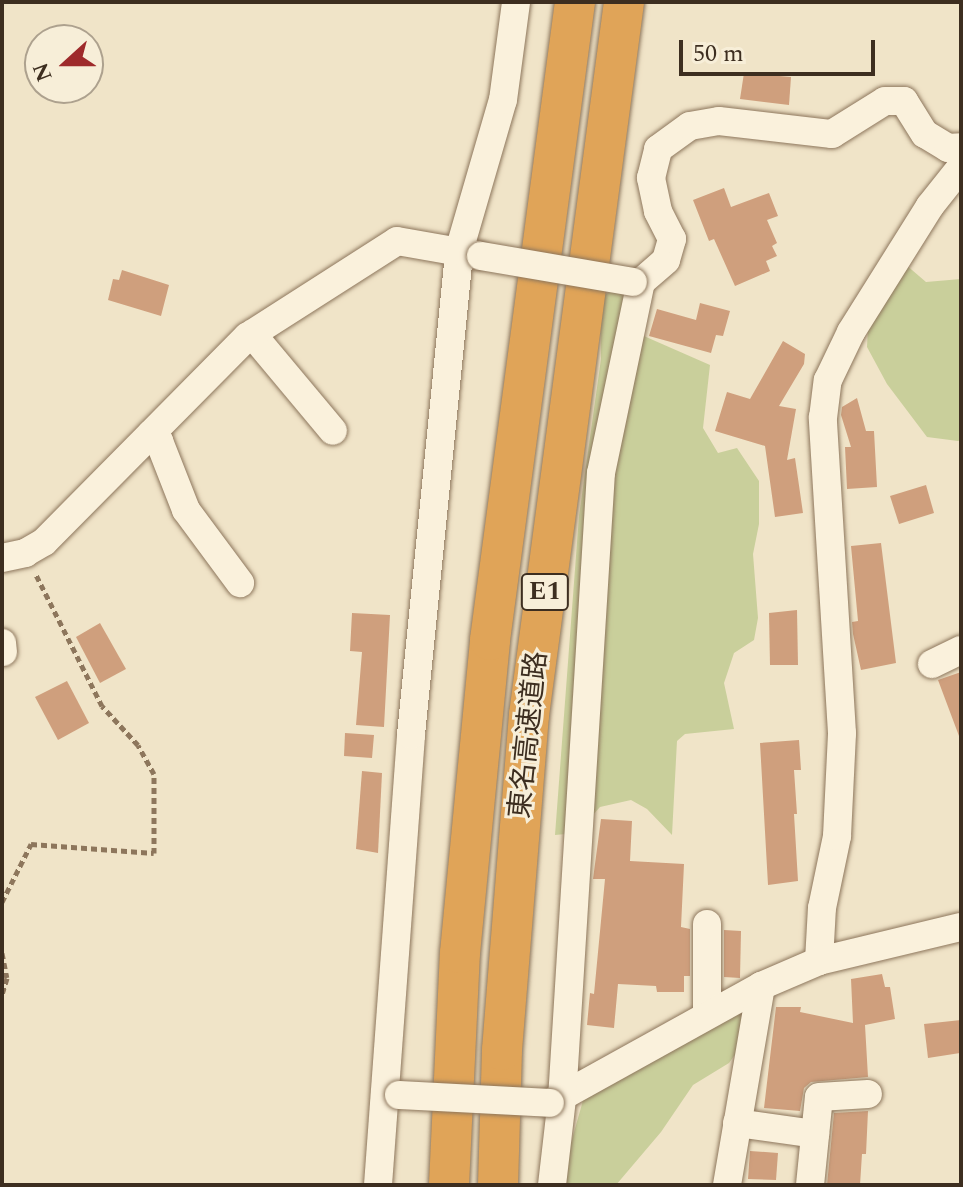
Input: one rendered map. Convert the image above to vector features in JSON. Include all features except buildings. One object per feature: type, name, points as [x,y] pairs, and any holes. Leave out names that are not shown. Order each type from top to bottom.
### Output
[{"type":"highway","name":"東名高速道路","points":[[449,1185],[460,953],[490,640],[575,2]]},
{"type":"highway","name":"東名高速道路","points":[[498,1185],[502,1050],[529,715],[624,2]]},
{"type":"street","points":[[378,1185],[392,1094],[411,735],[470,254],[503,100],[516,2]]},
{"type":"street","points":[[552,1185],[601,473],[637,282],[666,260],[672,239],[658,211],[651,178],[658,149],[690,126],[739,122],[832,134],[885,101],[904,101],[925,134],[948,148],[961,147]]},
{"type":"street","points":[[819,961],[822,908],[837,836],[842,733],[824,447],[828,380],[851,332],[930,206],[961,167]]},
{"type":"street","points":[[14,555],[44,542],[252,334],[397,241],[637,282]]},
{"type":"street","points":[[252,334],[333,431]]},
{"type":"street","points":[[151,434],[159,441],[186,510],[240,583]]},
{"type":"street","points":[[2,643],[3,652]]},
{"type":"street","points":[[932,664],[961,650]]},
{"type":"street","points":[[707,924],[707,1013]]},
{"type":"street","points":[[392,1094],[556,1101],[707,1013],[819,961],[961,927]]},
{"type":"street","points":[[727,1185],[761,986]]},
{"type":"street","points":[[810,1185],[819,1097],[868,1094]]},
{"type":"street","points":[[737,1123],[815,1134]]},
{"type":"path","points":[[2,902],[31,844],[154,853],[154,774],[138,745],[102,706],[14,555]]},
{"type":"path","points":[[2,953],[7,978],[2,994]]},
{"type":"green space","points":[[898,258],[926,282],[961,279],[961,440],[927,437],[887,384],[867,347],[870,290]]},
{"type":"green space","points":[[614,289],[632,290],[637,333],[710,365],[703,428],[718,453],[737,448],[759,481],[759,524],[753,554],[758,618],[754,640],[734,653],[724,683],[734,729],[685,734],[677,741],[672,835],[647,809],[631,800],[600,807],[577,833],[555,835],[579,516],[601,359],[600,298]]},
{"type":"green space","points":[[748,1012],[746,1039],[729,1063],[693,1085],[661,1132],[616,1185],[559,1185],[584,1097],[719,1016]]}]
